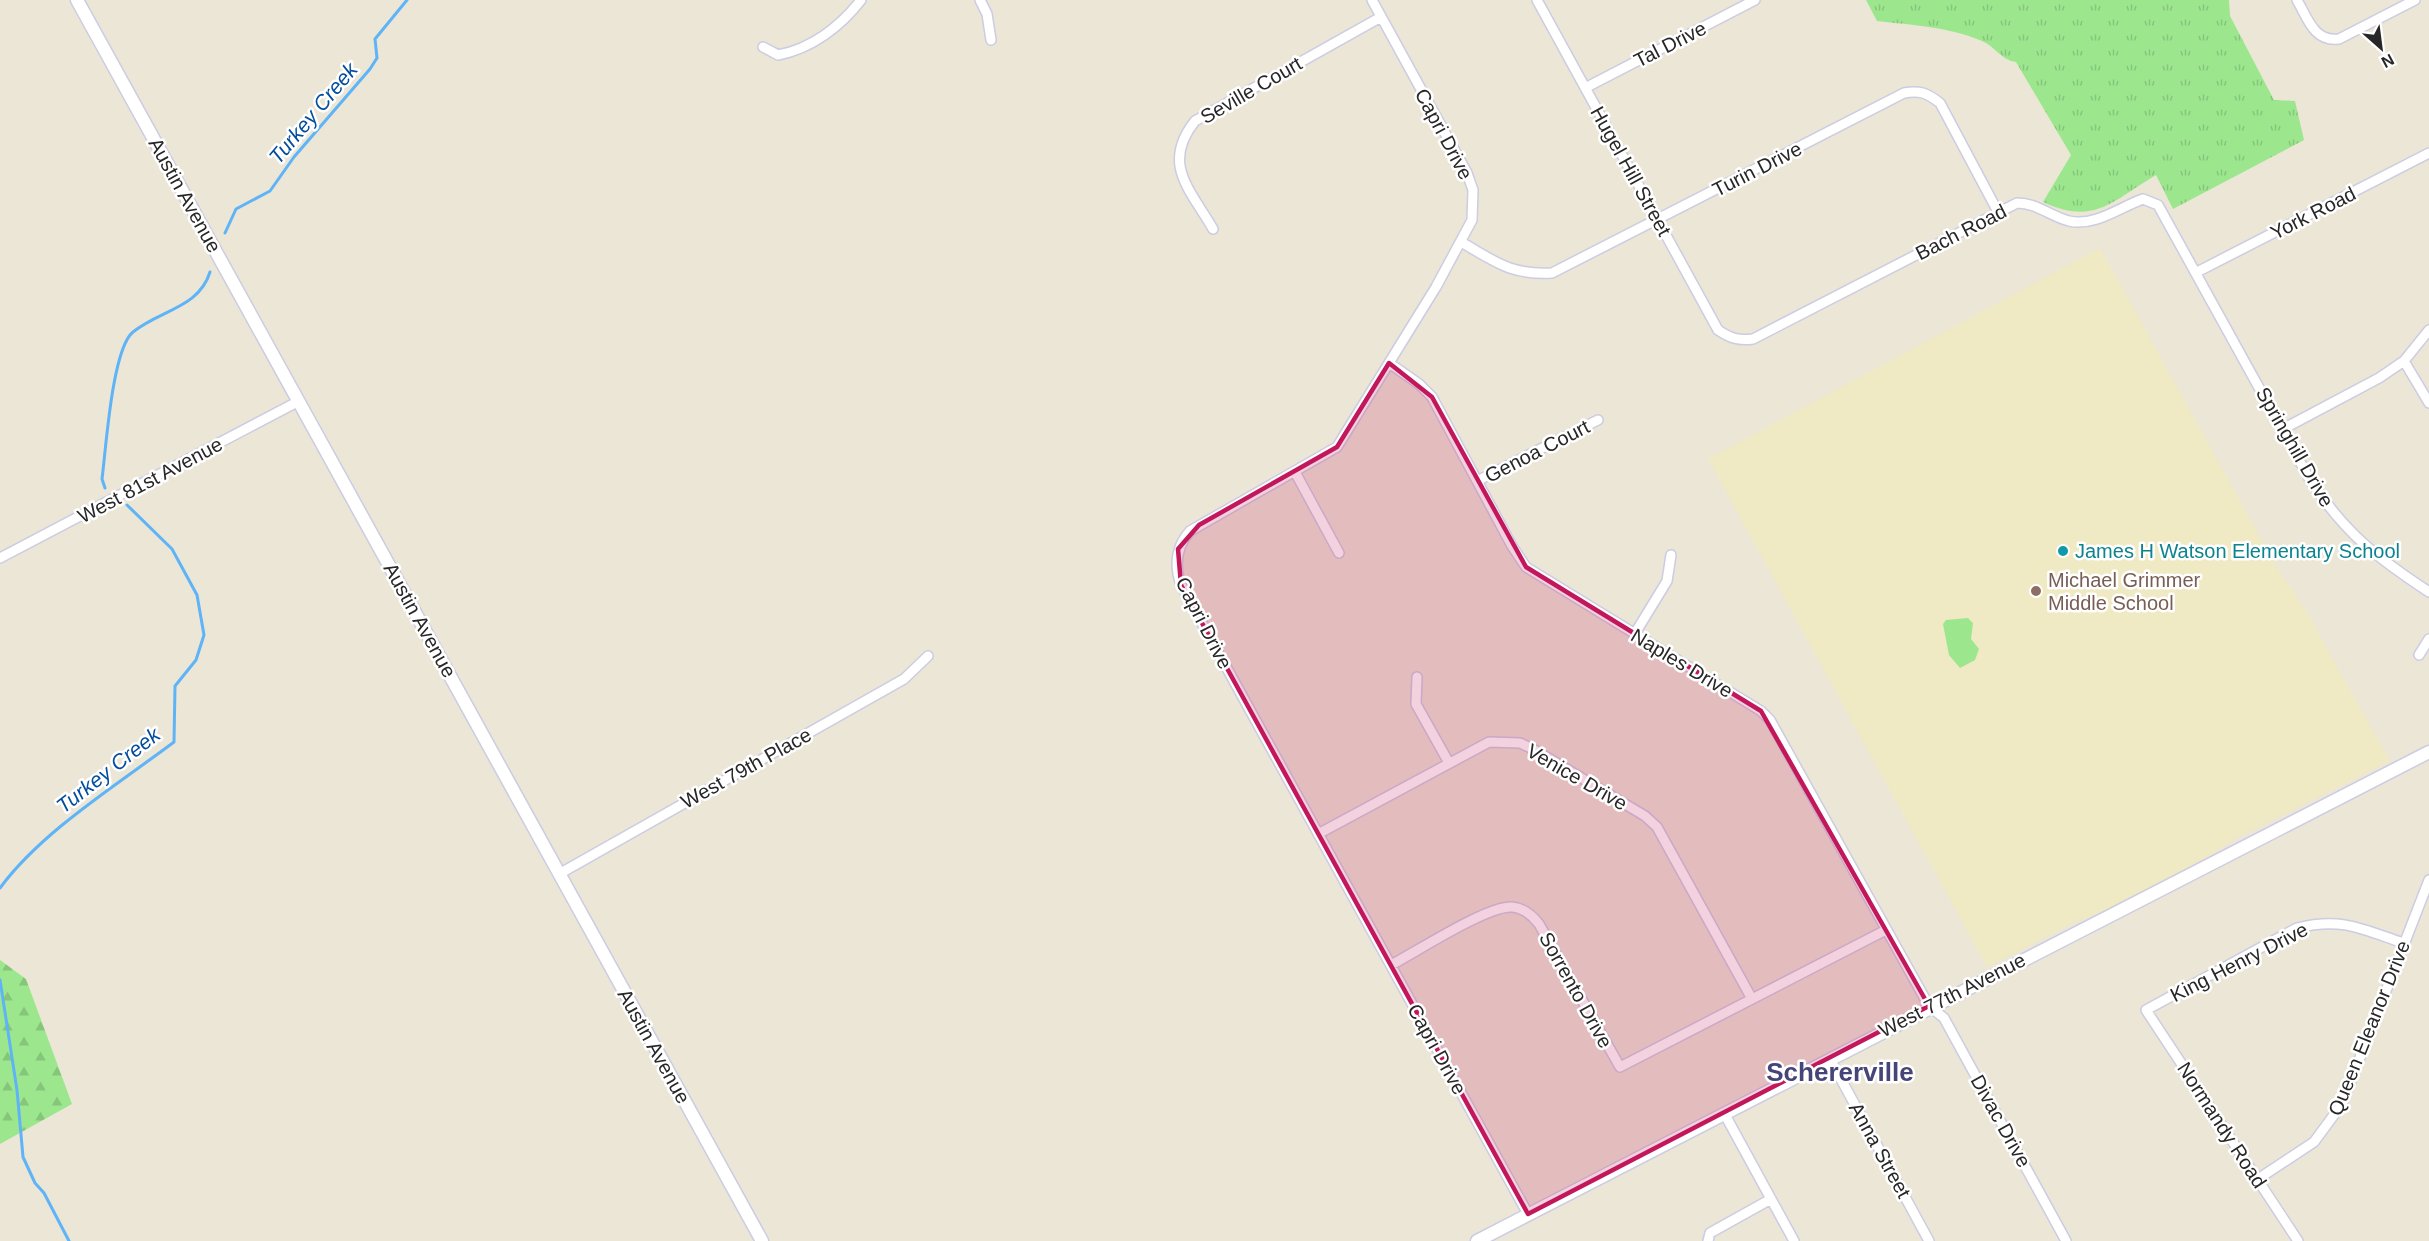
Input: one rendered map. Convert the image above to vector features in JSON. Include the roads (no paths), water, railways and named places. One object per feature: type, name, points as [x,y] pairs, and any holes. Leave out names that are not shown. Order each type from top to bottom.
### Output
[{"type":"street","name":"Austin Avenue","points":[[77,0],[762,1241]]},
{"type":"street","points":[[764,47],[778,55],[799,51],[822,38],[854,10],[861,0]]},
{"type":"street","points":[[980,0],[987,14],[991,40]]},
{"type":"street","name":"Capri Drive","points":[[1372,0],[1470,182],[1474,207],[1472,220],[1337,447],[1190,531],[1178,549],[1177,573],[1528,1215]]},
{"type":"street","name":"Hugel Hill Street","points":[[1537,0],[1718,330],[1730,338]]},
{"type":"street","name":"Tal Drive","points":[[1585,88],[1755,0]]},
{"type":"street","points":[[2297,0],[2321,39],[2330,40],[2339,39],[2415,0]]},
{"type":"street","name":"Seville Court","points":[[1213,229],[1179,164],[1179,147],[1195,121],[1207,112],[1381,17]]},
{"type":"street","name":"Turin Drive","points":[[1461,242],[1508,269],[1527,274],[1552,273],[1904,93],[1917,91],[1928,93],[1940,103],[1998,212]]},
{"type":"street","name":"York Road","points":[[2197,272],[2429,153]]},
{"type":"street","name":"Bach Road","points":[[1730,338],[1753,339],[2017,203],[2031,203],[2070,221],[2091,222],[2143,199],[2158,205],[2197,272]]},
{"type":"street","name":"Springhill Drive","points":[[2197,272],[2310,480],[2342,524],[2378,559],[2429,592]]},
{"type":"street","points":[[2283,429],[2379,378],[2404,361],[2429,330]]},
{"type":"street","points":[[2404,361],[2429,403]]},
{"type":"street","name":"Naples Drive","points":[[1389,363],[1419,384],[1432,397],[1512,546],[1526,567],[1761,711],[1770,720],[1929,1006]]},
{"type":"street","name":"West 81st Avenue","points":[[0,558],[299,400]]},
{"type":"street","name":"Genoa Court","points":[[1477,481],[1598,420]]},
{"type":"street","points":[[1295,472],[1339,553]]},
{"type":"street","points":[[1634,634],[1667,581],[1671,555]]},
{"type":"street","points":[[2419,655],[2429,639]]},
{"type":"street","name":"West 79th Place","points":[[559,874],[904,679],[928,656]]},
{"type":"street","points":[[1417,677],[1416,704],[1449,763]]},
{"type":"street","name":"Venice Drive","points":[[1318,834],[1489,742],[1520,743],[1645,816],[1666,840],[1752,999]]},
{"type":"street","name":"West 77th Avenue","points":[[1477,1241],[1929,1006],[2429,752]]},
{"type":"street","name":"Queen Eleanor Drive","points":[[2258,1179],[2314,1142],[2331,1123],[2342,1104],[2429,880]]},
{"type":"street","name":"Sorrento Drive","points":[[1391,965],[1491,911],[1513,907],[1523,909],[1539,924],[1620,1066],[1886,930]]},
{"type":"street","name":"King Henry Drive","points":[[2146,1010],[2297,928],[2320,923],[2343,922],[2403,943]]},
{"type":"street","name":"Divac Drive","points":[[1929,1006],[1944,1018],[2066,1241]]},
{"type":"street","name":"Normandy Road","points":[[2146,1010],[2298,1241]]},
{"type":"street","name":"Anna Street","points":[[1830,1059],[1929,1241]]},
{"type":"street","points":[[1724,1113],[1794,1241]]},
{"type":"street","points":[[1708,1241],[1710,1233],[1771,1199]]},
{"type":"waterway","name":"Turkey Creek","points":[[225,233],[236,209],[270,191],[294,157],[370,69],[377,58],[375,39],[407,0]]},
{"type":"waterway","name":"Turkey Creek","points":[[105,488],[102,479],[111,401],[120,358],[126,342],[133,332],[188,301],[205,284],[210,272]]},
{"type":"waterway","name":"Turkey Creek","points":[[0,888],[17,867],[58,828],[174,742],[175,686],[196,660],[204,635],[197,595],[172,549],[127,505]]},
{"type":"waterway","name":"Turkey Creek","points":[[0,980],[17,1090],[23,1157],[35,1183],[44,1193],[69,1241]]},
{"type":"place","name":"James H Watson Elementary School","points":[[2063,551]]},
{"type":"place","name":"Michael Grimmer Middle School","points":[[2036,591]]},
{"type":"district","name":"Schererville","points":[[1840,1072]]}]
